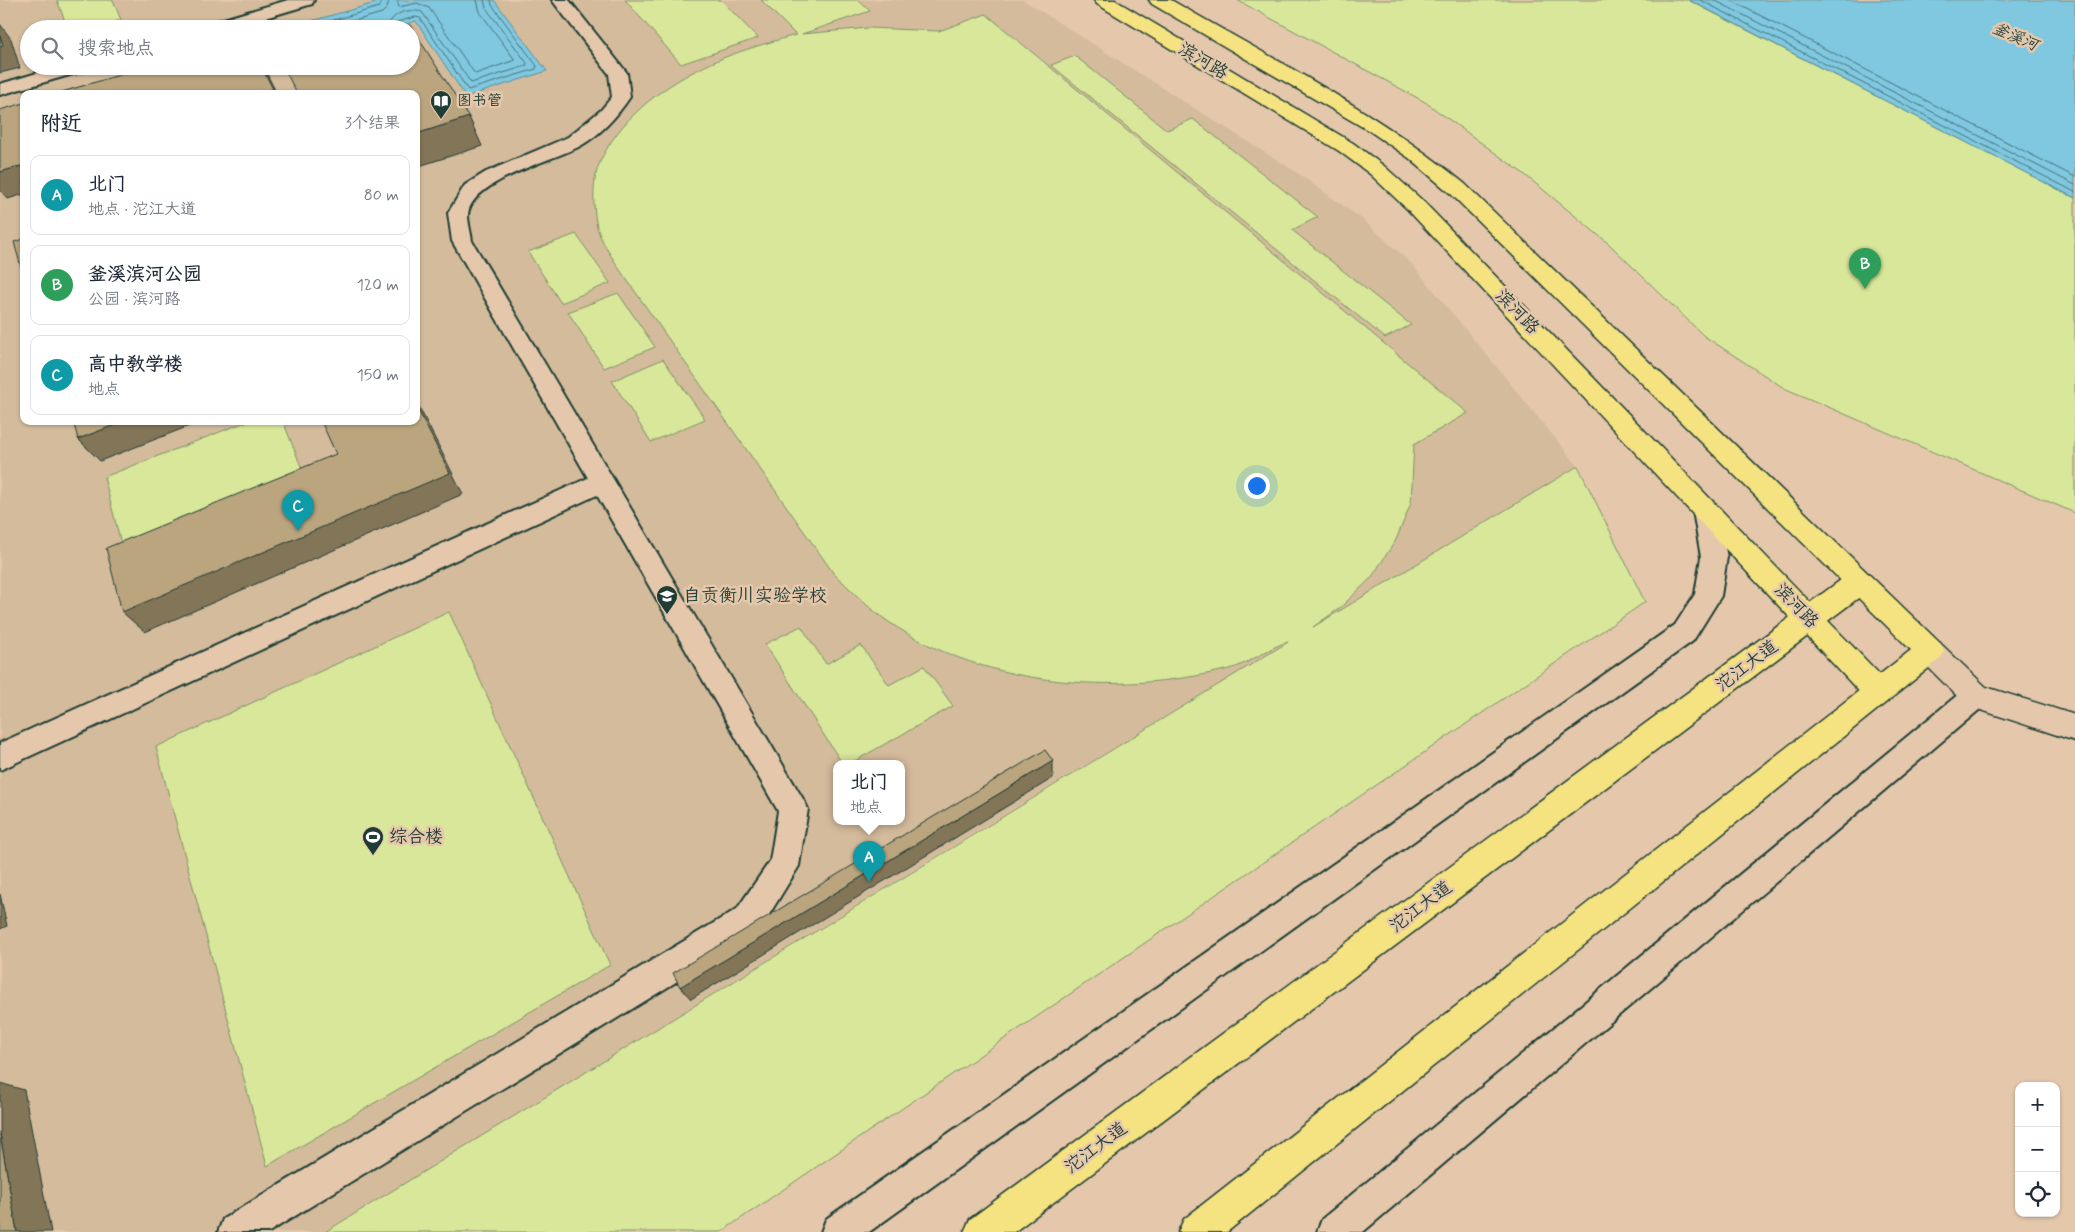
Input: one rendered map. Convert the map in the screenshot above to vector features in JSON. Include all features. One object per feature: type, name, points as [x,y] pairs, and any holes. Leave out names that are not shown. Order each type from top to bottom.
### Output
[{"type":"main road","name":"滨河路","points":[[1103,0],[1346,147],[1378,170],[1415,205],[1877,692]]},
{"type":"main road","name":"滨河路","points":[[1158,0],[1378,128],[1416,154],[1458,189],[1930,651]]},
{"type":"main road","name":"沱江大道","points":[[983,1232],[1859,582]]},
{"type":"main road","points":[[1197,1232],[1930,651]]},
{"type":"street","points":[[1930,651],[1976,696],[2075,728]]},
{"type":"lane","points":[[238,20],[306,0]]},
{"type":"lane","points":[[236,1232],[748,920],[784,866],[793,809],[462,241],[458,213],[472,189],[493,176],[575,141],[608,114],[621,97],[618,73],[560,0]]},
{"type":"lane","points":[[0,90],[51,75]]},
{"type":"lane","points":[[0,757],[602,482]]},
{"type":"lane","points":[[838,1232],[1684,633],[1708,596],[1714,557],[1706,511]]},
{"type":"lane","points":[[1335,1232],[1976,696]]},
{"type":"shaded area","name":"自贡衡川实验学校","points":[[0,0],[1023,0],[1296,172],[1362,219],[1411,263],[1578,466],[982,828],[325,1232],[0,1232]]},
{"type":"green space","points":[[57,0],[113,0],[121,20],[65,20]]},
{"type":"green space","points":[[625,0],[721,0],[758,38],[681,64]]},
{"type":"green space","points":[[761,0],[858,0],[870,11],[802,34],[868,28],[939,31],[986,14],[1468,413],[1414,444],[1411,503],[1396,540],[1371,578],[1340,608],[1313,627],[1578,466],[1645,602],[721,1232],[325,1232],[1288,642],[1237,667],[1185,678],[1140,682],[1094,683],[1048,680],[1002,671],[959,658],[917,639],[879,615],[834,574],[620,270],[603,241],[595,215],[594,184],[600,162],[618,133],[642,107],[684,77],[711,63],[747,49],[796,35]]},
{"type":"green space","points":[[1237,0],[1688,0],[2075,198],[2075,513],[1784,388],[1704,336],[1608,243],[1524,174],[1425,102]]},
{"type":"green space","points":[[1075,56],[1167,130],[1193,119],[1318,217],[1292,230],[1411,325],[1385,338],[1051,65]]},
{"type":"green space","points":[[576,234],[610,283],[561,303],[528,252]]},
{"type":"green space","points":[[618,293],[655,347],[604,368],[568,312]]},
{"type":"green space","points":[[663,359],[705,419],[651,442],[612,381]]},
{"type":"green space","points":[[238,425],[285,425],[304,474],[122,547],[104,477]]},
{"type":"green space","name":"综合楼","points":[[449,612],[610,965],[267,1166],[156,747]]},
{"type":"green space","points":[[801,626],[826,664],[861,645],[889,685],[924,666],[953,706],[856,760],[840,760],[765,644]]},
{"type":"water","points":[[386,0],[494,0],[547,71],[466,97],[420,27],[420,20],[315,20]]},
{"type":"water","name":"釜溪河","points":[[1689,0],[2075,0],[2075,198]]},
{"type":"building","points":[[420,41],[469,117],[420,133],[420,90],[295,90],[288,75],[420,75]]},
{"type":"building","points":[[119,75],[266,75],[273,89],[270,90],[69,90]]},
{"type":"building","points":[[20,104],[20,166],[0,172],[0,110]]},
{"type":"building","points":[[20,240],[20,264],[14,242]]},
{"type":"building","points":[[420,414],[450,473],[122,612],[106,548],[336,454],[323,425],[420,425]]},
{"type":"building","points":[[74,425],[115,425],[78,439]]},
{"type":"building","points":[[1045,750],[1053,761],[680,987],[673,973]]},
{"type":"building","points":[[0,1134],[17,1232],[0,1232]]},
{"type":"place","name":"图书管","points":[[441,120]]},
{"type":"place","name":"釜溪滨河公园","points":[[1865,289]]},
{"type":"place","name":"高中教学楼","points":[[298,531]]},
{"type":"place","name":"自贡衡川实验学校","points":[[667,615]]},
{"type":"place","name":"综合楼","points":[[373,856]]},
{"type":"place","name":"北门","points":[[869,882]]}]
